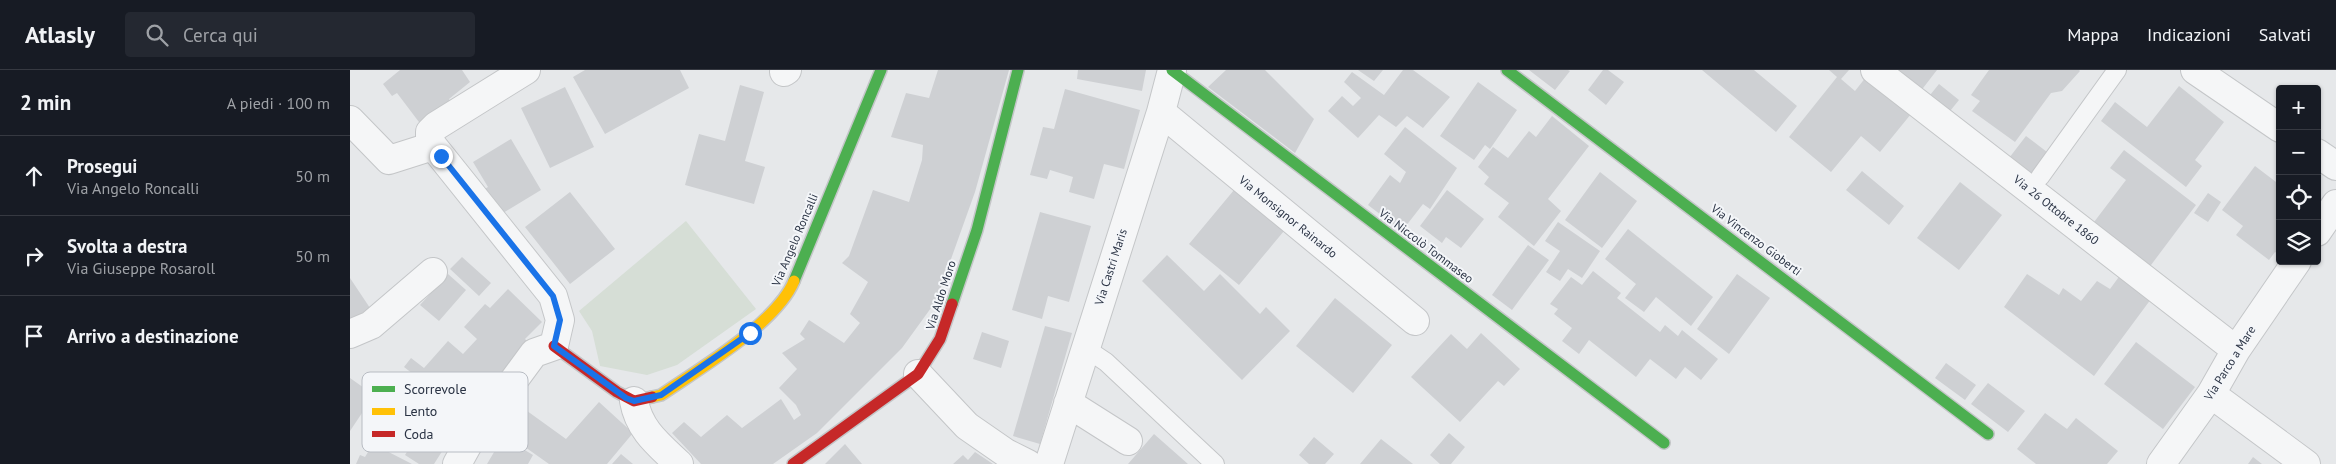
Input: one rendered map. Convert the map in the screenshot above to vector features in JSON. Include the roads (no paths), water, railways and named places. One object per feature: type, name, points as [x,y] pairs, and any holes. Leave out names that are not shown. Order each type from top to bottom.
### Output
[{"type":"street","points":[[526,70],[436,126],[430,132],[430,140],[553,296],[560,320],[554,346]]},
{"type":"street","name":"Via Angelo Roncalli","points":[[634,401],[661,395],[750,333],[789,293],[881,70]]},
{"type":"street","name":"Via Aldo Moro","points":[[793,464],[918,374],[940,339],[977,230],[1018,70]]},
{"type":"street","name":"Via Castri Maris","points":[[1049,464],[1161,112],[1172,70]]},
{"type":"street","name":"Via Niccolò Tommaseo","points":[[1172,70],[1664,443]]},
{"type":"street","name":"Via Vincenzo Gioberti","points":[[1507,70],[1988,434]]},
{"type":"street","name":"Via 26 Ottobre 1860","points":[[1875,70],[2236,350]]},
{"type":"street","points":[[2195,70],[2276,125]]},
{"type":"street","name":"Via Monsignor Rainardo","points":[[1161,112],[1415,322]]},
{"type":"street","points":[[350,120],[389,160],[434,146]]},
{"type":"street","points":[[2321,156],[2336,166]]},
{"type":"street","points":[[2321,226],[2336,204]]},
{"type":"street","name":"Via Parco a Mare","points":[[2160,464],[2211,394],[2236,350],[2294,265]]},
{"type":"street","points":[[350,334],[371,325],[433,272]]},
{"type":"street","points":[[554,346],[617,392],[634,401],[636,414],[647,434],[679,464]]},
{"type":"street","points":[[520,372],[534,353],[554,346]]},
{"type":"street","points":[[918,374],[967,426],[1006,453],[1028,464]]},
{"type":"street","points":[[2211,394],[2306,464]]},
{"type":"street","points":[[1068,403],[1128,441]]},
{"type":"street","points":[[457,464],[464,452]]},
{"type":"lane","points":[[2040,177],[2117,70]]},
{"type":"lane","points":[[1085,348],[1106,362],[1215,464]]}]
